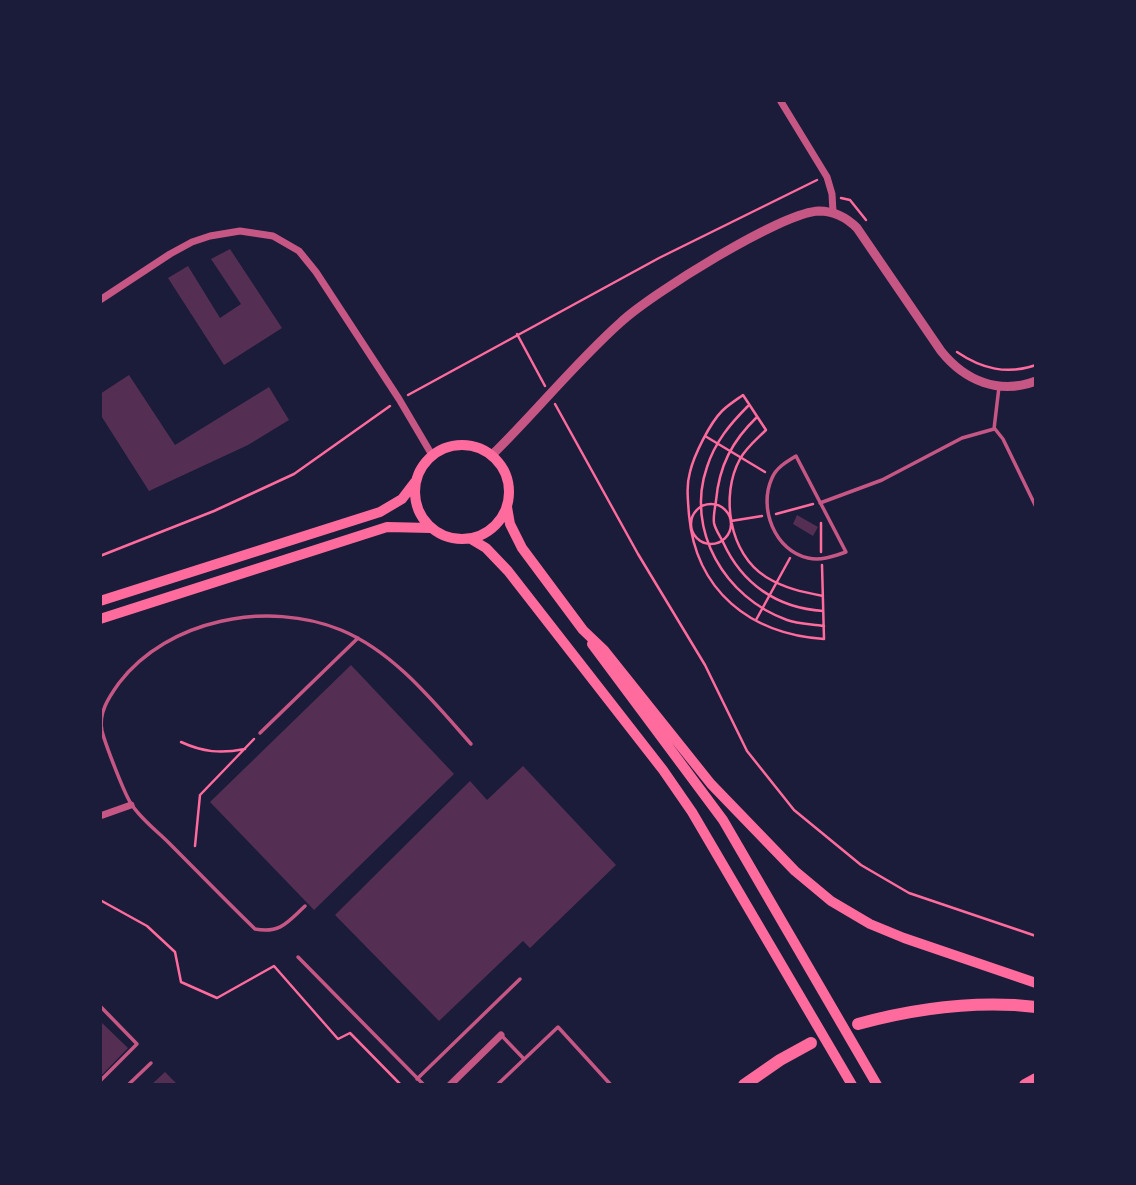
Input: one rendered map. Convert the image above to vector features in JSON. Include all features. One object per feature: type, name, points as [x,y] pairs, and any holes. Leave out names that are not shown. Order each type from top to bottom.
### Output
[{"type":"highway","points":[[858,1024],[938,1006],[992,1004],[1036,1007]]},
{"type":"highway","points":[[744,1085],[811,1043]]},
{"type":"highway","points":[[1025,1085],[1036,1079]]},
{"type":"main road","points":[[100,601],[380,512],[402,499],[415,482],[421,467],[432,455],[446,448],[462,445],[478,447],[492,455],[502,467],[508,482],[507,507],[510,524],[522,548],[723,820],[877,1085]]},
{"type":"main road","points":[[415,482],[416,507],[422,519],[431,528],[450,538],[471,539],[486,548],[508,571],[663,770],[717,853],[852,1085]]},
{"type":"main road","points":[[471,539],[493,528],[507,507]]},
{"type":"main road","points":[[100,619],[387,527],[431,528]]},
{"type":"main road","points":[[583,630],[604,650],[711,784],[813,886],[848,912],[870,924],[1036,983]]},
{"type":"street","points":[[780,100],[826,175],[832,194],[833,212]]},
{"type":"street","points":[[492,455],[586,355],[624,319],[680,279],[791,219],[814,211],[833,212],[862,233],[949,362],[970,378],[999,387],[1017,387],[1036,381]]},
{"type":"street","points":[[100,300],[192,242],[226,232],[258,232],[288,243],[308,260],[432,455]]},
{"type":"street","points":[[100,816],[131,805]]},
{"type":"street","points":[[450,1085],[501,1035]]},
{"type":"lane","points":[[999,387],[994,429],[1003,439],[1036,507]]},
{"type":"lane","points":[[820,503],[882,480],[962,438],[994,429]]},
{"type":"lane","points":[[796,456],[846,552],[822,559],[807,558],[779,541],[771,525],[767,494],[772,477],[781,466],[796,456]]},
{"type":"lane","points":[[305,906],[279,929],[268,932],[255,929],[131,805],[102,730],[102,714],[109,697],[132,667],[150,652],[187,633],[224,621],[255,615],[316,620],[373,646],[433,701],[471,744]]},
{"type":"lane","points":[[260,733],[358,638]]},
{"type":"lane","points":[[298,957],[424,1085]]},
{"type":"lane","points":[[417,1079],[520,979]]},
{"type":"lane","points":[[100,1006],[137,1044],[100,1081]]},
{"type":"lane","points":[[497,1085],[558,1027],[611,1085]]},
{"type":"lane","points":[[501,1035],[524,1059]]},
{"type":"lane","points":[[128,1085],[151,1062]]},
{"type":"path","points":[[100,556],[214,511],[294,474],[399,400],[660,258],[826,175]]},
{"type":"path","points":[[850,200],[866,220]]},
{"type":"path","points":[[517,334],[638,554],[705,665],[747,751],[794,810],[861,865],[909,892],[1036,936]]},
{"type":"path","points":[[950,345],[973,362],[989,368],[1017,370],[1036,365]]},
{"type":"path","points":[[749,405],[730,424],[717,443],[707,466],[699,506],[692,515],[690,526],[696,538],[708,544],[722,541],[729,532],[732,479],[740,457],[765,430],[743,395],[721,412],[705,436],[690,472],[688,496],[690,526],[694,548],[717,589],[734,607],[776,631],[799,637],[824,639],[820,503]]},
{"type":"path","points":[[757,417],[729,450],[717,485],[714,523],[739,570],[769,596],[800,610],[823,611]]},
{"type":"path","points":[[705,436],[772,477]]},
{"type":"path","points":[[699,506],[715,504],[726,510],[740,544],[754,566],[765,576],[792,590],[823,597]]},
{"type":"path","points":[[699,506],[708,544],[723,573],[741,594],[762,609],[789,621],[824,626]]},
{"type":"path","points":[[755,621],[794,552]]},
{"type":"path","points":[[195,846],[200,794],[260,733]]},
{"type":"path","points":[[181,741],[197,750],[213,752],[246,749]]},
{"type":"path","points":[[100,900],[147,926],[175,952],[181,982],[216,998],[274,966],[338,1039],[350,1033],[401,1085]]},
{"type":"building","points":[[230,249],[282,328],[224,365],[168,278],[188,266],[220,318],[241,304],[211,259]]},
{"type":"building","points":[[129,375],[175,445],[269,387],[289,420],[248,445],[149,491],[100,414],[100,394]]},
{"type":"building","points":[[797,515],[818,527],[813,536],[793,524]]},
{"type":"building","points":[[351,665],[454,774],[314,910],[210,802]]},
{"type":"building","points":[[523,766],[616,865],[530,948],[523,941],[439,1021],[335,915],[470,781],[487,800]]},
{"type":"building","points":[[100,1021],[128,1048],[100,1077]]},
{"type":"building","points":[[165,1072],[178,1085],[151,1085]]}]
